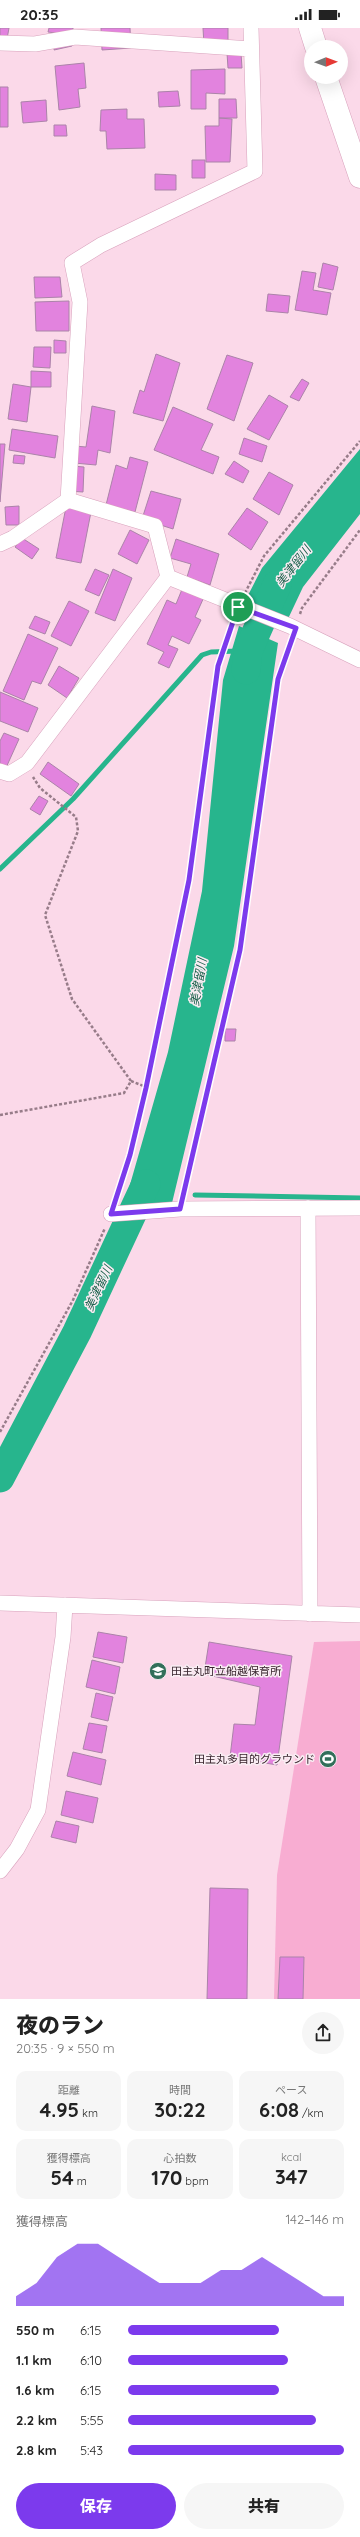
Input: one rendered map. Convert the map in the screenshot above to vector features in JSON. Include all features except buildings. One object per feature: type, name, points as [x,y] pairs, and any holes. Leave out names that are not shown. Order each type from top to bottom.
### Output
[{"type":"highway","points":[[310,28],[314,40]]},
{"type":"highway","points":[[328,84],[360,177]]},
{"type":"street","points":[[68,500],[80,302],[72,263],[101,245],[255,171],[251,28]]},
{"type":"street","points":[[0,44],[35,44],[75,37],[251,49]]},
{"type":"street","points":[[0,544],[13,538],[68,500]]},
{"type":"street","points":[[68,500],[155,526],[168,577]]},
{"type":"street","points":[[168,577],[238,607],[293,627],[360,660]]},
{"type":"street","points":[[0,771],[9,774],[26,763],[168,577]]},
{"type":"street","points":[[308,1208],[310,1614]]},
{"type":"street","points":[[111,1214],[180,1209],[360,1208]]},
{"type":"street","points":[[0,1603],[360,1615]]},
{"type":"street","points":[[0,1871],[17,1850],[38,1810],[63,1637],[65,1605]]},
{"type":"path","points":[[0,1432],[73,1300],[111,1214],[130,1155],[146,1088],[189,880],[218,666],[238,607],[264,556],[360,440]]},
{"type":"path","points":[[180,1209],[240,950],[278,679],[293,627],[302,608],[360,530]]},
{"type":"path","points":[[26,763],[40,788],[76,816],[78,831],[45,915],[72,999],[131,1081],[146,1088]]},
{"type":"path","points":[[0,1115],[124,1093],[131,1081]]},
{"type":"shaded area","name":"田主丸多目的グラウンド","points":[[360,1641],[360,1999],[274,1999],[277,1875],[314,1642]]},
{"type":"water","points":[[360,449],[360,514],[303,587],[287,621],[243,605],[262,568]]},
{"type":"water","points":[[239,626],[278,643],[234,946],[172,1203],[123,1209],[168,1052],[202,891],[223,680]]},
{"type":"waterway","name":"美津留川","points":[[246,670],[248,651],[277,585]]},
{"type":"waterway","points":[[0,869],[73,799],[202,655],[211,652],[238,651]]},
{"type":"waterway","name":"美津留川","points":[[0,1478],[77,1332],[146,1184]]},
{"type":"waterway","points":[[195,1195],[360,1198]]},
{"type":"place","name":"田主丸町立船越保育所","points":[[158,1671]]},
{"type":"place","name":"田主丸多目的グラウンド","points":[[328,1759]]},
{"type":"route","points":[[238,607],[296,628],[278,679],[240,950],[180,1209],[111,1214],[130,1155],[146,1088],[189,880],[218,666],[238,607]]}]
